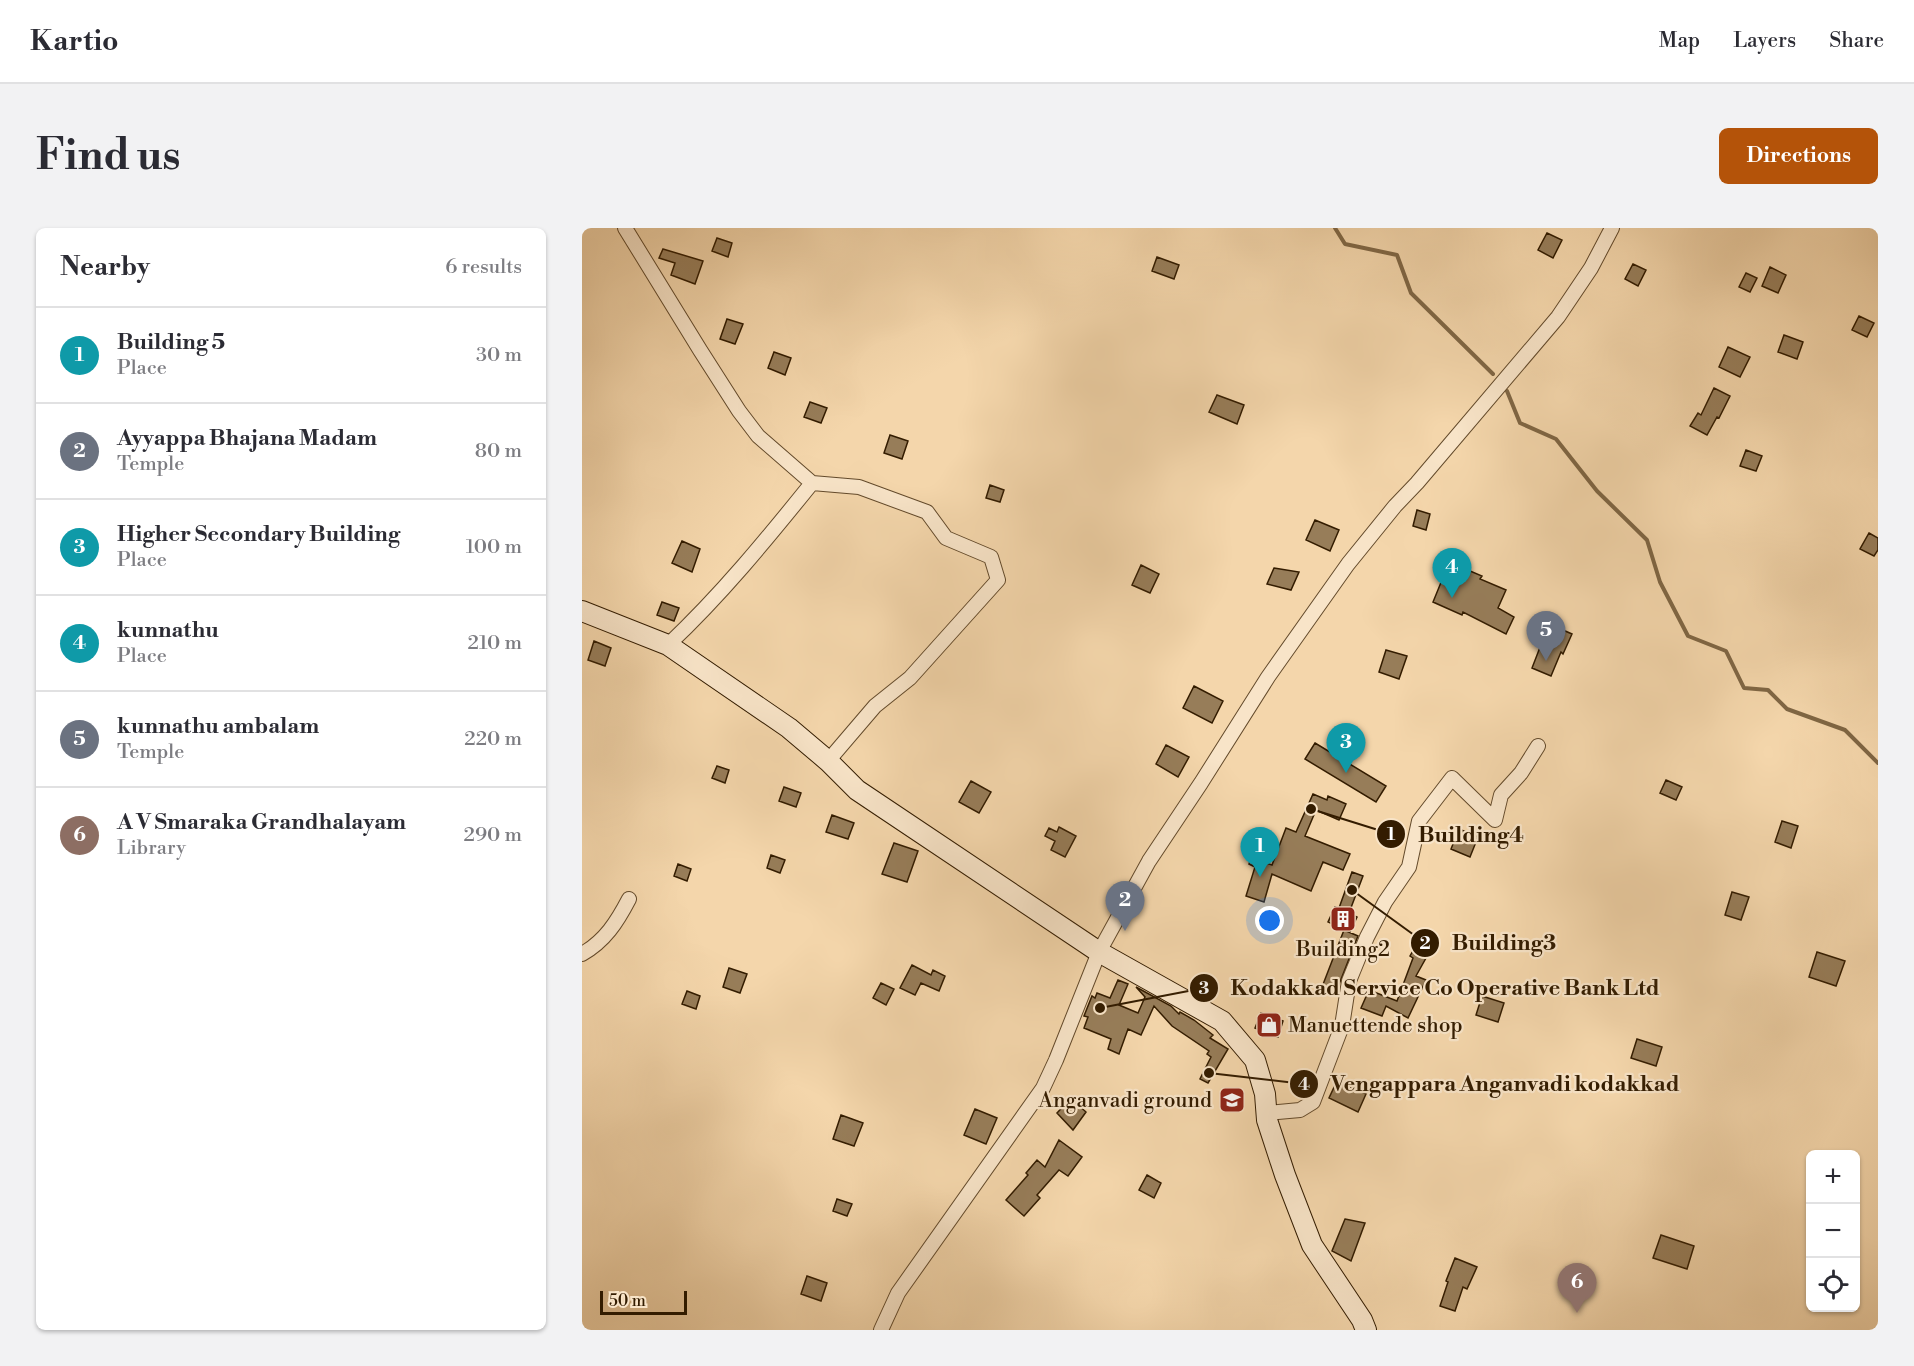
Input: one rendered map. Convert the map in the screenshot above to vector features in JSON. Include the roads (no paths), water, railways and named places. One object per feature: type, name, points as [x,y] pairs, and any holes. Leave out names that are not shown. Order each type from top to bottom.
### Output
[{"type":"main road","points":[[582,611],[668,645],[779,721],[828,761],[857,790],[1099,952],[1222,1021],[1255,1060],[1285,1175],[1312,1245],[1362,1320],[1366,1330]]},
{"type":"street","points":[[626,228],[739,411],[758,436],[812,483],[859,487],[927,512],[946,537],[991,557],[998,580],[910,678],[875,706],[828,761]]},
{"type":"street","points":[[881,1330],[898,1293],[1043,1088],[1066,1038],[1099,952],[1149,861],[1268,676],[1348,564],[1558,317],[1591,268],[1612,228]]},
{"type":"street","points":[[668,645],[707,608],[812,483]]},
{"type":"street","points":[[1267,1113],[1300,1110],[1313,1102],[1342,1026],[1349,981],[1366,937],[1385,902],[1409,867],[1419,821],[1452,778],[1495,820],[1501,795],[1521,773],[1538,746]]},
{"type":"street","points":[[582,954],[591,949],[614,927],[629,899]]},
{"type":"waterway","points":[[1335,228],[1345,244],[1397,255],[1411,293],[1493,374]]},
{"type":"waterway","points":[[1507,391],[1520,423],[1556,439],[1597,491],[1647,540],[1660,582],[1688,636],[1726,651],[1744,688],[1768,690],[1787,709],[1845,730],[1878,763]]},
{"type":"place","name":"kunnathu","points":[[1452,598]]},
{"type":"place","name":"kunnathu ambalam","points":[[1546,661]]},
{"type":"place","name":"Higher Secondary Building","points":[[1346,773]]},
{"type":"place","name":"Building4","points":[[1311,809]]},
{"type":"place","name":"Building 5","points":[[1260,877]]},
{"type":"place","name":"Building3","points":[[1352,890]]},
{"type":"place","name":"Building2","points":[[1343,919]]},
{"type":"place","name":"Ayyappa Bhajana Madam","points":[[1125,931]]},
{"type":"place","name":"Kodakkad Service Co Operative Bank Ltd","points":[[1100,1008]]},
{"type":"place","name":"Manuettende shop","points":[[1269,1025]]},
{"type":"place","name":"Vengappara Anganvadi kodakkad","points":[[1209,1073]]},
{"type":"place","name":"Anganvadi ground","points":[[1232,1100]]},
{"type":"place","name":"A V Smaraka Grandhalayam","points":[[1577,1313]]}]
